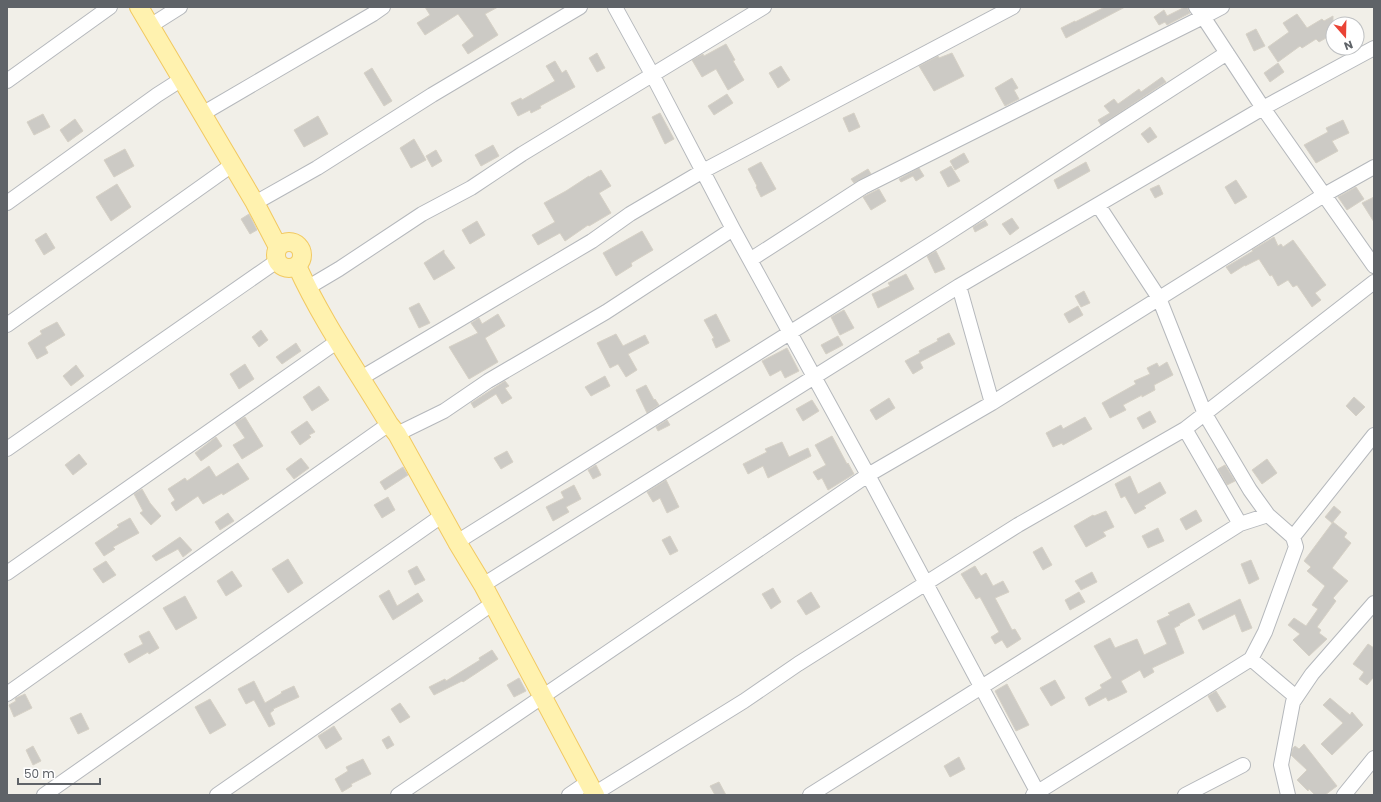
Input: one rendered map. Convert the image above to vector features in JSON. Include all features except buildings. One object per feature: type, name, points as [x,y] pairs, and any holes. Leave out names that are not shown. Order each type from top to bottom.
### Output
[{"type":"main road","points":[[139,7],[255,203],[283,267],[292,268],[297,266],[307,288],[338,341],[393,429],[443,515],[457,542],[483,585],[592,790]]},
{"type":"street","points":[[7,81],[110,7]]},
{"type":"street","points":[[150,26],[180,7]]},
{"type":"street","points":[[202,114],[383,7]]},
{"type":"street","points":[[255,203],[317,168],[432,95],[580,7]]},
{"type":"street","points":[[615,7],[733,229],[868,475],[1036,794],[1251,659],[1265,632],[1296,547],[1293,537],[1268,515],[1250,490],[1205,414],[1159,298],[1098,205]]},
{"type":"street","points":[[307,288],[339,269],[422,214],[471,188],[522,154],[653,76],[764,7]]},
{"type":"street","points":[[361,378],[592,241],[630,214],[703,171],[1013,7]]},
{"type":"street","points":[[750,260],[863,187],[1199,10],[1222,7]]},
{"type":"street","points":[[1199,10],[1263,108],[1374,266]]},
{"type":"street","points":[[483,585],[959,286],[1263,108],[1374,48]]},
{"type":"street","points":[[457,542],[939,238],[1227,54]]},
{"type":"street","points":[[7,203],[157,95],[182,80]]},
{"type":"street","points":[[7,325],[232,165]]},
{"type":"street","points":[[398,795],[868,475],[992,403],[1324,195],[1374,167]]},
{"type":"street","points":[[7,694],[393,429],[444,411],[488,381],[606,312],[733,229]]},
{"type":"street","points":[[7,449],[278,254]]},
{"type":"street","points":[[569,795],[592,790],[744,701],[798,664],[1018,525],[1185,429],[1374,282]]},
{"type":"street","points":[[959,286],[992,403]]},
{"type":"street","points":[[7,573],[338,341]]},
{"type":"street","points":[[1185,429],[1240,524]]},
{"type":"street","points":[[1293,537],[1374,435]]},
{"type":"street","points":[[44,795],[443,515]]},
{"type":"street","points":[[810,795],[1240,524],[1268,515]]},
{"type":"street","points":[[1288,795],[1281,765],[1293,702],[1312,674],[1374,603]]},
{"type":"street","points":[[217,795],[492,604]]},
{"type":"street","points":[[1251,659],[1296,697]]},
{"type":"street","points":[[1344,795],[1374,758]]},
{"type":"street","points":[[1185,795],[1243,765]]}]
